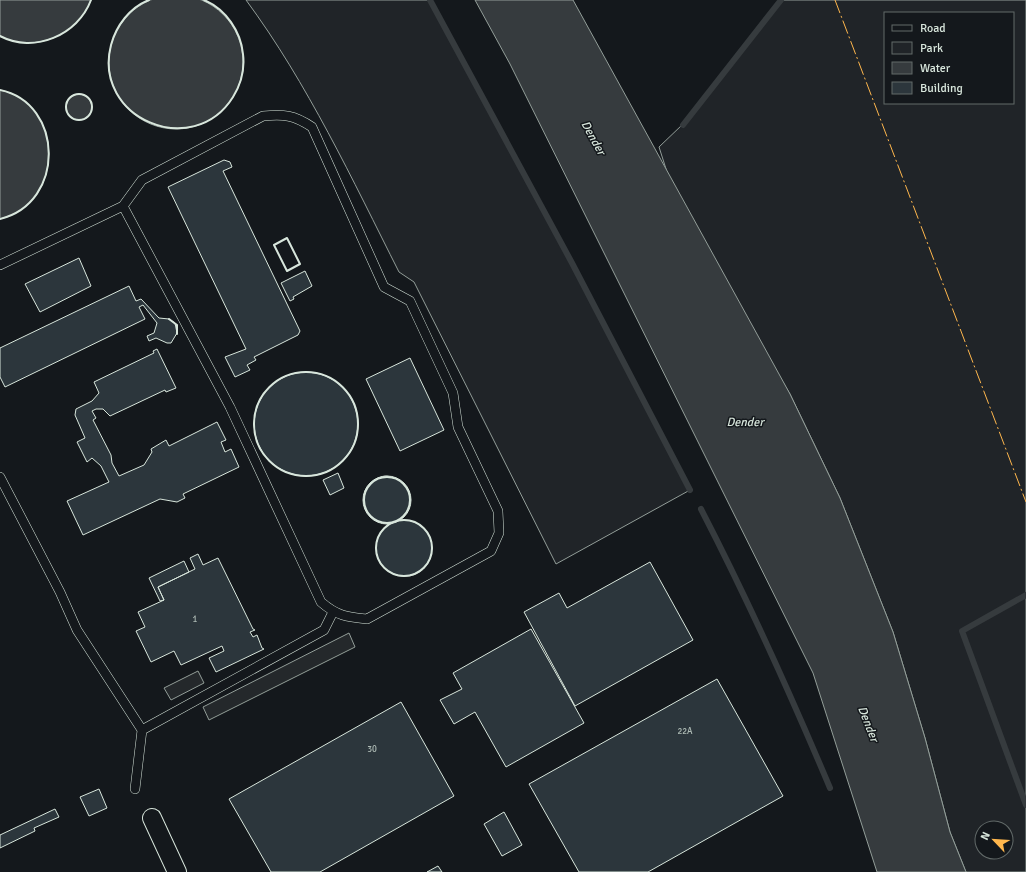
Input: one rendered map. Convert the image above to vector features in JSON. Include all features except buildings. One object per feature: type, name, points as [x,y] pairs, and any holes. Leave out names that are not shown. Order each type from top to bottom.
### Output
[{"type":"street","points":[[152,818],[177,872]]},
{"type":"lane","points":[[0,266],[123,206],[142,180],[263,116],[283,114],[300,119],[312,126],[384,287],[410,302],[454,393],[458,426],[498,511],[499,533],[491,551],[367,619],[348,617],[333,612],[321,602],[230,407],[123,206]]},
{"type":"lane","points":[[0,477],[60,592],[77,630],[142,730],[135,789]]},
{"type":"lane","points":[[142,730],[324,630],[333,612]]},
{"type":"green space","points":[[246,0],[430,0],[572,263],[690,490],[556,564],[414,282],[399,272],[309,98],[268,32]]},
{"type":"green space","points":[[781,0],[1026,0],[1026,872],[966,872],[950,832],[925,738],[893,632],[840,498],[790,394],[737,306],[667,172],[659,147],[683,124]]},
{"type":"shaded area","points":[[349,633],[355,647],[209,720],[203,707]]},
{"type":"shaded area","points":[[198,671],[204,683],[171,700],[164,688]]},
{"type":"water","points":[[154,-1],[198,-1],[213,6],[232,25],[238,36],[243,55],[242,75],[238,88],[228,104],[208,121],[183,129],[163,128],[150,124],[134,114],[117,94],[109,69],[110,49],[114,36],[120,25],[139,6]]},
{"type":"water","points":[[0,0],[91,0],[85,12],[76,23],[65,32],[40,42],[27,43],[13,41],[0,36]]},
{"type":"water","name":"Dender","points":[[475,0],[573,0],[790,394],[840,498],[893,632],[925,738],[950,832],[966,872],[877,872],[813,673],[510,64]]},
{"type":"water","points":[[0,90],[21,99],[36,113],[46,132],[49,153],[46,175],[37,194],[22,209],[0,219]]},
{"type":"water","points":[[79,94],[88,98],[92,107],[88,116],[79,120],[70,116],[66,107],[70,98]]},
{"type":"water","points":[[306,372],[326,376],[343,387],[354,404],[358,424],[354,444],[343,461],[326,472],[306,476],[286,472],[269,461],[258,444],[254,424],[258,404],[269,387],[286,376]]},
{"type":"water","points":[[385,476],[394,478],[401,482],[406,487],[409,494],[408,509],[397,521],[412,522],[423,528],[429,537],[432,548],[430,559],[424,568],[414,575],[401,576],[391,573],[383,566],[377,554],[376,548],[383,531],[393,523],[382,522],[373,518],[367,511],[364,503],[364,494],[368,486],[374,480]]},
{"type":"waterway","points":[[430,0],[572,263],[690,490]]},
{"type":"waterway","points":[[683,125],[781,0]]},
{"type":"waterway","points":[[701,509],[768,647],[830,788]]},
{"type":"waterway","points":[[1026,595],[962,631],[1026,805]]},
{"type":"wall","points":[[0,36],[13,41],[27,43],[40,42],[53,38],[65,32],[76,23],[85,12],[91,0]]},
{"type":"wall","points":[[149,0],[142,3],[130,12],[116,31],[111,45],[109,71],[116,93],[131,110],[150,122],[172,128],[194,126],[215,116],[233,97],[242,77],[242,46],[236,30],[219,9],[204,0]]},
{"type":"wall","points":[[0,90],[21,99],[36,113],[46,132],[49,153],[46,175],[37,194],[22,209],[0,219]]},
{"type":"wall","points":[[79,94],[88,98],[92,107],[88,116],[79,120],[70,116],[66,107],[70,98],[79,94]]},
{"type":"wall","points":[[287,238],[300,264],[287,271],[274,245],[287,238]]},
{"type":"wall","points":[[169,319],[177,325],[177,334]]},
{"type":"wall","points":[[306,372],[326,376],[343,387],[354,404],[358,424],[354,444],[343,461],[326,472],[306,476],[286,472],[269,461],[258,444],[254,424],[258,404],[269,387],[286,376],[306,372]]},
{"type":"wall","points":[[392,477],[404,483],[409,491],[410,500],[409,509],[404,517],[396,522],[382,523],[370,517],[365,509],[364,495],[370,483],[378,478],[392,477]]},
{"type":"wall","points":[[404,520],[415,522],[424,528],[430,537],[432,548],[430,559],[424,568],[415,574],[404,576],[393,574],[384,568],[378,559],[376,548],[378,537],[384,528],[393,522],[404,520]]},
{"type":"power","points":[[835,0],[1026,502]]}]
